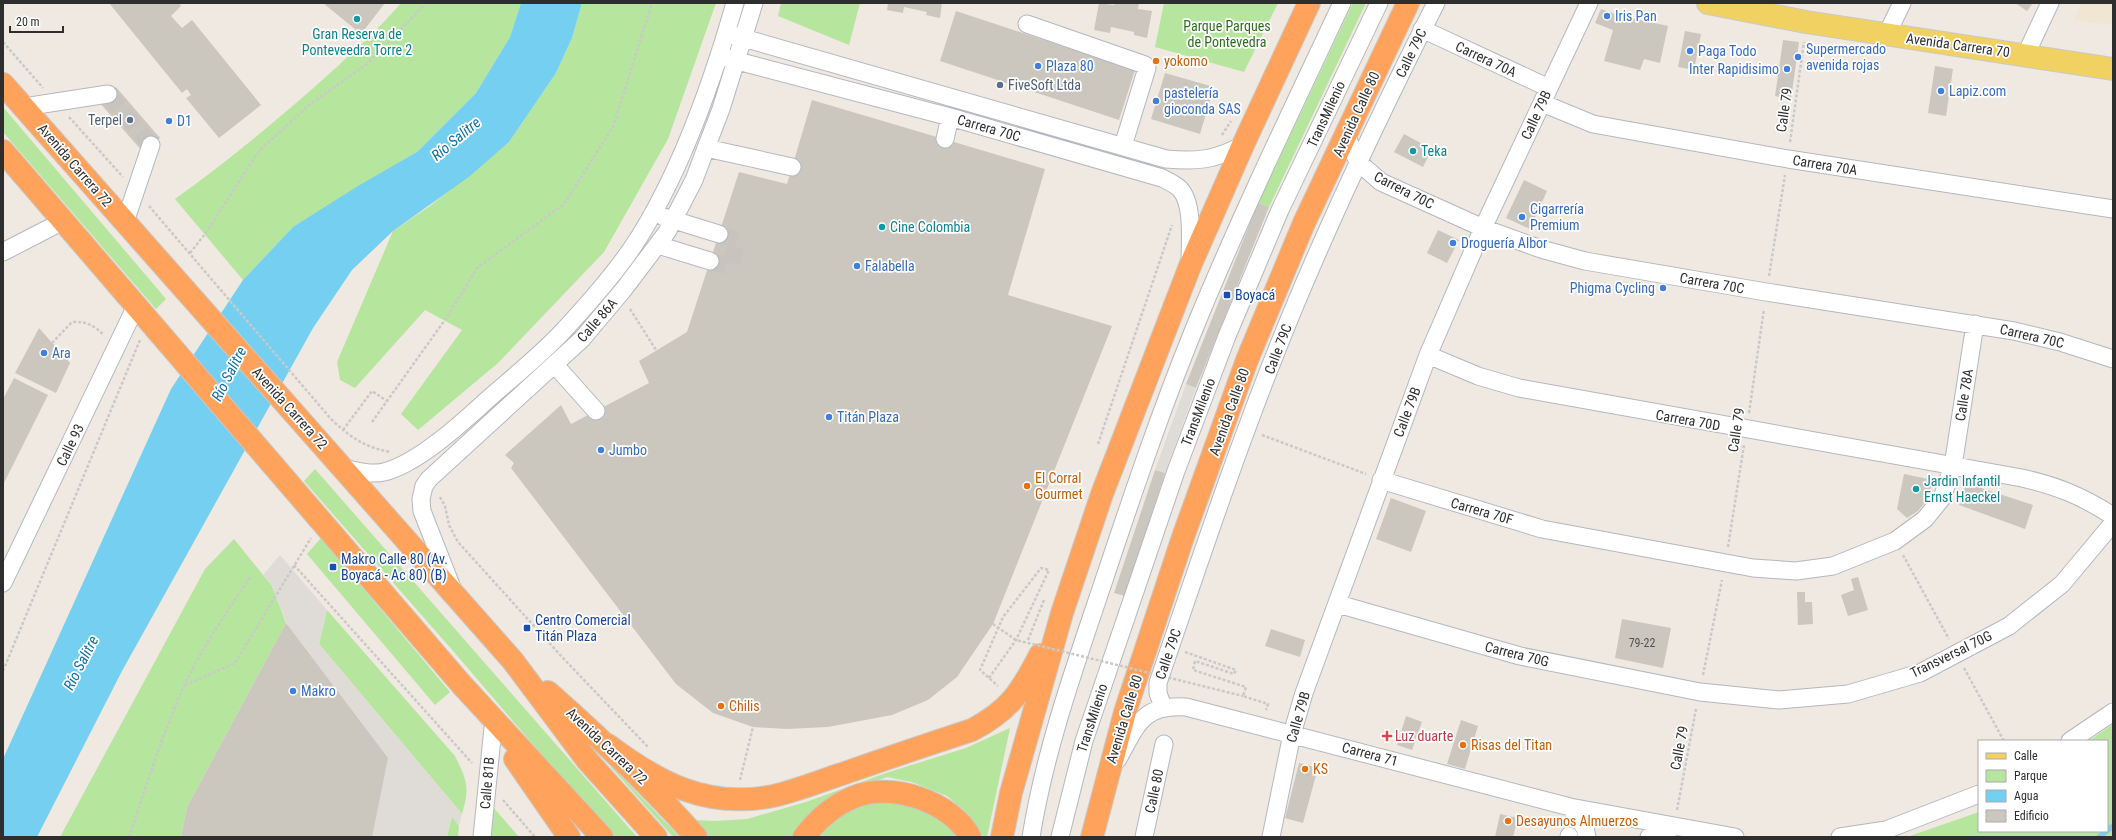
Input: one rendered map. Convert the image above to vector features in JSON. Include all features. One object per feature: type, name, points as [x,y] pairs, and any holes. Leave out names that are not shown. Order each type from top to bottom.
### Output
[{"type":"highway","points":[[1002,837],[1011,793],[1062,613],[1102,494],[1190,266],[1243,145],[1309,3]]},
{"type":"highway","name":"Avenida Calle 80","points":[[1092,837],[1125,712],[1183,537],[1247,360],[1304,223],[1408,3]]},
{"type":"highway","name":"Avenida Carrera 72","points":[[3,84],[513,661],[587,760],[656,837]]},
{"type":"highway","points":[[3,151],[136,306],[153,336],[288,484],[462,685],[602,837]]},
{"type":"highway","points":[[608,745],[636,766],[663,782],[682,790],[710,798],[749,800],[792,791],[972,730],[989,721],[1013,700],[1026,682],[1062,613]]},
{"type":"highway","name":"Avenida Carrera 72","points":[[513,661],[608,745],[696,837]]},
{"type":"highway","points":[[462,685],[569,837]]},
{"type":"highway","points":[[804,837],[812,826],[832,809],[855,797],[883,792],[916,796],[944,809],[970,837]]},
{"type":"main road","name":"Avenida Carrera 70","points":[[1708,3],[1741,6],[1887,34],[2026,54],[2113,69]]},
{"type":"street","name":"Calle 86A","points":[[343,468],[367,473],[383,472],[399,467],[412,460],[466,419],[563,332],[612,276],[634,245],[652,214],[684,148],[726,34],[735,3]]},
{"type":"street","name":"Calle 86A","points":[[456,597],[422,511],[421,499],[424,486],[443,464],[555,365],[582,339],[658,245],[674,220],[694,180],[737,60],[754,3]]},
{"type":"street","name":"TransMilenio","points":[[1031,837],[1038,795],[1075,666],[1144,460],[1211,288],[1253,193],[1342,3]]},
{"type":"street","name":"TransMilenio","points":[[1060,837],[1084,741],[1176,471],[1227,336],[1280,210],[1378,3]]},
{"type":"street","name":"Calle 79C","points":[[1163,707],[1157,688],[1170,647],[1247,429],[1282,336],[1358,162],[1436,3]]},
{"type":"street","name":"Calle 79B","points":[[1271,837],[1292,734],[1304,693],[1338,604],[1381,480],[1428,355],[1483,228],[1589,3]]},
{"type":"street","points":[[1887,34],[1902,3]]},
{"type":"street","points":[[2026,54],[2050,3]]},
{"type":"street","points":[[1027,24],[1145,65],[1147,68],[1123,146]]},
{"type":"street","name":"Carrera 70A","points":[[1422,29],[1546,95],[1593,124],[1788,159],[2113,209]]},
{"type":"street","name":"Carrera 70C","points":[[726,34],[1166,159],[1192,161],[1209,159],[1226,154],[1243,145]]},
{"type":"street","name":"Carrera 70C","points":[[718,56],[950,116],[1162,178],[1181,190],[1186,200],[1190,222],[1190,266]]},
{"type":"street","points":[[24,107],[108,94]]},
{"type":"street","points":[[945,139],[950,116]]},
{"type":"street","name":"Carrera 70C","points":[[1346,135],[1358,162],[1381,182],[1483,228],[1541,249],[1585,261],[1766,292],[1975,324],[2060,342],[2113,359]]},
{"type":"street","points":[[125,222],[151,146]]},
{"type":"street","points":[[706,148],[792,167]]},
{"type":"street","points":[[634,245],[658,218],[664,217],[719,234]]},
{"type":"street","points":[[7,248],[63,221]]},
{"type":"street","points":[[658,245],[710,261]]},
{"type":"street","name":"Calle 93","points":[[3,583],[136,306]]},
{"type":"street","name":"Calle 78A","points":[[1726,563],[1753,568],[1803,570],[1833,566],[1895,541],[1925,519],[1942,498],[1953,466],[1975,324]]},
{"type":"street","name":"Carrera 70D","points":[[1428,355],[1478,376],[1519,388],[1953,466],[2055,486],[2087,500],[2113,516]]},
{"type":"street","points":[[555,365],[596,411]]},
{"type":"street","name":"Carrera 70F","points":[[1381,480],[1542,529],[1726,563]]},
{"type":"street","name":"Transversal 70G","points":[[1700,692],[1779,700],[1848,694],[1920,673],[2009,626],[2062,584],[2113,523]]},
{"type":"street","name":"Carrera 70G","points":[[1338,604],[1520,656],[1700,692]]},
{"type":"street","name":"Carrera 71","points":[[1105,784],[1143,718],[1152,711],[1170,706],[1198,709],[1570,806],[1736,837]]},
{"type":"street","points":[[2071,740],[2113,712]]},
{"type":"street","name":"Calle 81B","points":[[482,837],[493,728]]},
{"type":"street","name":"Calle 80","points":[[1144,837],[1164,744]]},
{"type":"street","points":[[1840,837],[1886,830],[1978,794]]},
{"type":"street","points":[[1570,806],[1585,828],[1588,837]]},
{"type":"street","points":[[1649,837],[1674,826]]},
{"type":"path","points":[[190,253],[205,234],[259,151],[310,105],[367,64],[426,3]]},
{"type":"path","points":[[372,422],[447,317],[477,268],[564,204],[613,127],[652,3]]},
{"type":"path","name":"Calle 79","points":[[1674,826],[1726,563],[1766,292],[1788,159],[1805,34]]},
{"type":"path","points":[[3,42],[190,253],[331,419],[343,430],[371,448],[407,455],[412,460]]},
{"type":"path","points":[[1209,159],[1232,119]]},
{"type":"path","points":[[1097,449],[1173,224],[1186,200]]},
{"type":"path","points":[[630,310],[656,350]]},
{"type":"path","points":[[52,344],[72,322],[84,321],[95,327],[107,337]]},
{"type":"path","points":[[3,671],[153,336]]},
{"type":"path","points":[[343,430],[372,391],[388,401]]},
{"type":"path","points":[[1247,429],[1381,480]]},
{"type":"path","points":[[429,479],[445,506],[449,525],[458,542],[562,657],[653,753]]},
{"type":"path","points":[[185,685],[235,663],[312,536]]},
{"type":"path","points":[[294,565],[487,781],[535,837]]},
{"type":"path","points":[[989,678],[1016,640],[1049,570],[1041,568],[1003,617],[980,670],[1013,700]]},
{"type":"path","points":[[129,837],[164,734],[185,685],[208,641],[250,577]]},
{"type":"path","points":[[1024,649],[1044,598]]},
{"type":"path","points":[[993,624],[1016,640],[1243,696],[1268,704]]},
{"type":"path","points":[[1170,647],[1236,670],[1234,674],[1195,662],[1192,670],[1246,687],[1243,696]]},
{"type":"path","points":[[746,783],[739,783],[753,727]]},
{"type":"shaded area","points":[[2081,3],[2113,3],[2113,25],[2074,20]]},
{"type":"shaded area","points":[[1186,384],[1196,388],[1165,473],[1155,470]]},
{"type":"shaded area","points":[[280,555],[327,610],[319,644],[462,814],[459,826],[451,816],[447,837],[372,837],[272,586],[263,575]]},
{"type":"green space","points":[[401,3],[521,3],[510,37],[476,93],[417,152],[293,227],[243,280],[175,199],[235,154],[292,107],[366,40]]},
{"type":"green space","points":[[582,3],[716,3],[668,139],[604,252],[498,363],[418,430],[401,414],[462,330],[425,310],[355,388],[340,380],[337,362],[393,231],[430,206],[509,142],[556,73],[572,38]]},
{"type":"green space","points":[[781,3],[860,3],[849,45],[778,16]]},
{"type":"green space","name":"Parque Parques de Pontevedra","points":[[1164,3],[1278,3],[1244,72],[1155,47]]},
{"type":"green space","points":[[1353,3],[1366,3],[1269,207],[1258,203]]},
{"type":"green space","points":[[3,107],[166,299],[156,309],[3,132]]},
{"type":"green space","points":[[315,469],[637,837],[612,837],[454,652],[304,481]]},
{"type":"green space","points":[[321,538],[450,692],[435,705],[307,554]]},
{"type":"green space","points":[[234,539],[272,586],[286,623],[187,807],[181,837],[60,837],[205,569]]},
{"type":"green space","points":[[327,610],[455,756],[465,778],[466,784],[466,797],[462,814],[319,644]]},
{"type":"green space","points":[[2113,724],[2113,837],[1907,837],[1978,812],[1978,832],[2108,832],[2108,740],[2090,740]]},
{"type":"green space","points":[[1010,728],[987,837],[983,837],[965,811],[947,796],[912,782],[887,777],[855,789],[794,837],[709,837],[694,820],[715,821],[747,819],[806,802],[886,773],[966,748]]},
{"type":"green space","points":[[594,748],[680,837],[673,837]]},
{"type":"green space","points":[[891,800],[920,803],[962,837],[814,837],[828,820],[856,806]]},
{"type":"green space","points":[[493,807],[519,837],[490,837]]},
{"type":"green space","points":[[452,815],[459,826],[458,837],[447,837]]},
{"type":"water","name":"Río Salitre","points":[[521,3],[582,3],[572,38],[556,73],[509,142],[470,176],[393,231],[352,270],[313,328],[122,671],[37,837],[3,837],[3,759],[171,389],[243,280],[293,227],[358,186],[417,152],[476,93],[510,37]]},
{"type":"building","points":[[109,3],[179,3],[181,6],[171,16],[182,28],[192,20],[261,105],[219,138],[186,98],[191,95],[187,89],[182,93]]},
{"type":"building","name":"Gran Reserva de Ponteveedra Torre 2","points":[[323,3],[385,3],[361,34]]},
{"type":"building","points":[[888,3],[942,3],[940,18],[926,15],[927,12],[904,7],[903,13],[887,10]]},
{"type":"building","points":[[1099,3],[1114,5],[1115,3],[1139,3],[1138,9],[1152,11],[1147,38],[1134,35],[1134,32],[1111,27],[1110,33],[1094,30]]},
{"type":"building","points":[[2015,3],[2033,3],[2027,11]]},
{"type":"building","points":[[1601,9],[1618,15],[1668,26],[1660,63],[1644,59],[1640,70],[1604,61],[1613,30],[1595,23]]},
{"type":"building","name":"Plaza 80","points":[[956,11],[1135,70],[1119,120],[940,61]]},
{"type":"building","name":"Paga Todo","points":[[1685,31],[1701,34],[1694,70],[1678,67]]},
{"type":"building","name":"Inter Rapidisimo","points":[[1783,40],[1799,42],[1791,99],[1775,96]]},
{"type":"building","name":"Lapiz.com","points":[[1935,66],[1953,69],[1946,116],[1928,113]]},
{"type":"building","points":[[1165,73],[1214,87],[1200,134],[1151,119]]},
{"type":"building","name":"Terpel","points":[[116,87],[160,138],[143,152],[99,102]]},
{"type":"building","name":"Titán Plaza","points":[[812,100],[1045,169],[1008,295],[1112,326],[993,624],[957,677],[928,700],[892,715],[828,727],[787,729],[753,727],[713,713],[676,684],[511,468],[514,463],[505,455],[561,405],[571,424],[649,383],[639,361],[687,332],[739,172],[787,184]]},
{"type":"building","name":"Teka","points":[[1404,134],[1432,149],[1423,167],[1394,152]]},
{"type":"building","points":[[1524,180],[1547,191],[1530,229],[1506,218]]},
{"type":"building","name":"Boyacá","points":[[1258,203],[1269,207],[1196,388],[1186,384]]},
{"type":"building","points":[[1438,230],[1459,240],[1447,263],[1427,253]]},
{"type":"building","name":"Ara","points":[[39,328],[70,363],[56,393],[15,373]]},
{"type":"building","points":[[14,378],[48,395],[3,485],[3,399]]},
{"type":"building","points":[[1155,470],[1165,473],[1125,596],[1114,593]]},
{"type":"building","name":"Jardin Infantil Ernst Haeckel","points":[[1904,474],[1933,480],[1928,499],[1918,511],[1907,518],[1897,509]]},
{"type":"building","points":[[1966,483],[2033,505],[2025,529],[1959,505]]},
{"type":"building","points":[[1391,498],[1426,511],[1411,552],[1376,539]]},
{"type":"building","points":[[1858,577],[1868,610],[1848,616],[1841,595],[1854,590],[1851,579]]},
{"type":"building","points":[[1797,592],[1805,592],[1805,602],[1812,602],[1813,624],[1798,625]]},
{"type":"building","points":[[1622,619],[1671,628],[1663,668],[1615,658]]},
{"type":"building","name":"Makro","points":[[286,623],[388,758],[372,837],[181,837],[187,807]]},
{"type":"building","points":[[1271,629],[1305,640],[1300,657],[1265,646]]},
{"type":"building","points":[[1406,716],[1422,722],[1412,750],[1397,745]]},
{"type":"building","name":"Risas del Titan","points":[[1461,720],[1478,726],[1465,769],[1447,764]]},
{"type":"building","points":[[1299,763],[1318,768],[1303,823],[1285,818]]},
{"type":"building","points":[[1500,814],[1518,818],[1513,837],[1495,837]]},
{"type":"waterway","points":[[2108,830],[2113,826]]},
{"type":"waterway","points":[[2099,837],[2105,832]]},
{"type":"tunnel","points":[[108,94],[151,145]]},
{"type":"tunnel","points":[[710,261],[730,267],[738,240],[719,234]]},
{"type":"place","name":"Iris Pan","points":[[1607,16]]},
{"type":"place","name":"Gran Reserva de Ponteveedra Torre 2","points":[[357,19]]},
{"type":"place","name":"Paga Todo","points":[[1690,51]]},
{"type":"place","name":"Supermercado avenida rojas","points":[[1798,57]]},
{"type":"place","name":"yokomo","points":[[1156,61]]},
{"type":"place","name":"Plaza 80","points":[[1038,66]]},
{"type":"place","name":"Inter Rapidisimo","points":[[1787,69]]},
{"type":"place","name":"FiveSoft Ltda","points":[[1000,85]]},
{"type":"place","name":"Lapiz.com","points":[[1941,91]]},
{"type":"place","name":"pastelería gioconda SAS","points":[[1156,101]]},
{"type":"place","name":"Terpel","points":[[130,120]]},
{"type":"place","name":"D1","points":[[169,121]]},
{"type":"place","name":"Teka","points":[[1413,151]]},
{"type":"place","name":"Cigarrería Premium","points":[[1522,217]]},
{"type":"place","name":"Cine Colombia","points":[[882,227]]},
{"type":"place","name":"Droguería Albor","points":[[1453,243]]},
{"type":"place","name":"Falabella","points":[[857,266]]},
{"type":"place","name":"Phigma Cycling","points":[[1663,288]]},
{"type":"place","name":"Boyacá","points":[[1227,295]]},
{"type":"place","name":"Ara","points":[[44,353]]},
{"type":"place","name":"Titán Plaza","points":[[829,417]]},
{"type":"place","name":"Jumbo","points":[[601,450]]},
{"type":"place","name":"El Corral Gourmet","points":[[1027,486]]},
{"type":"place","name":"Jardin Infantil Ernst Haeckel","points":[[1916,489]]},
{"type":"place","name":"Makro Calle 80 (Av. Boyacá - Ac 80) (B)","points":[[333,567]]},
{"type":"place","name":"Centro Comercial Titán Plaza","points":[[527,628]]},
{"type":"place","name":"Makro","points":[[293,691]]},
{"type":"place","name":"Chilis","points":[[721,706]]},
{"type":"place","name":"Luz duarte","points":[[1387,736]]},
{"type":"place","name":"Risas del Titan","points":[[1463,745]]},
{"type":"place","name":"KS","points":[[1305,769]]},
{"type":"place","name":"Desayunos Almuerzos","points":[[1508,821]]}]
